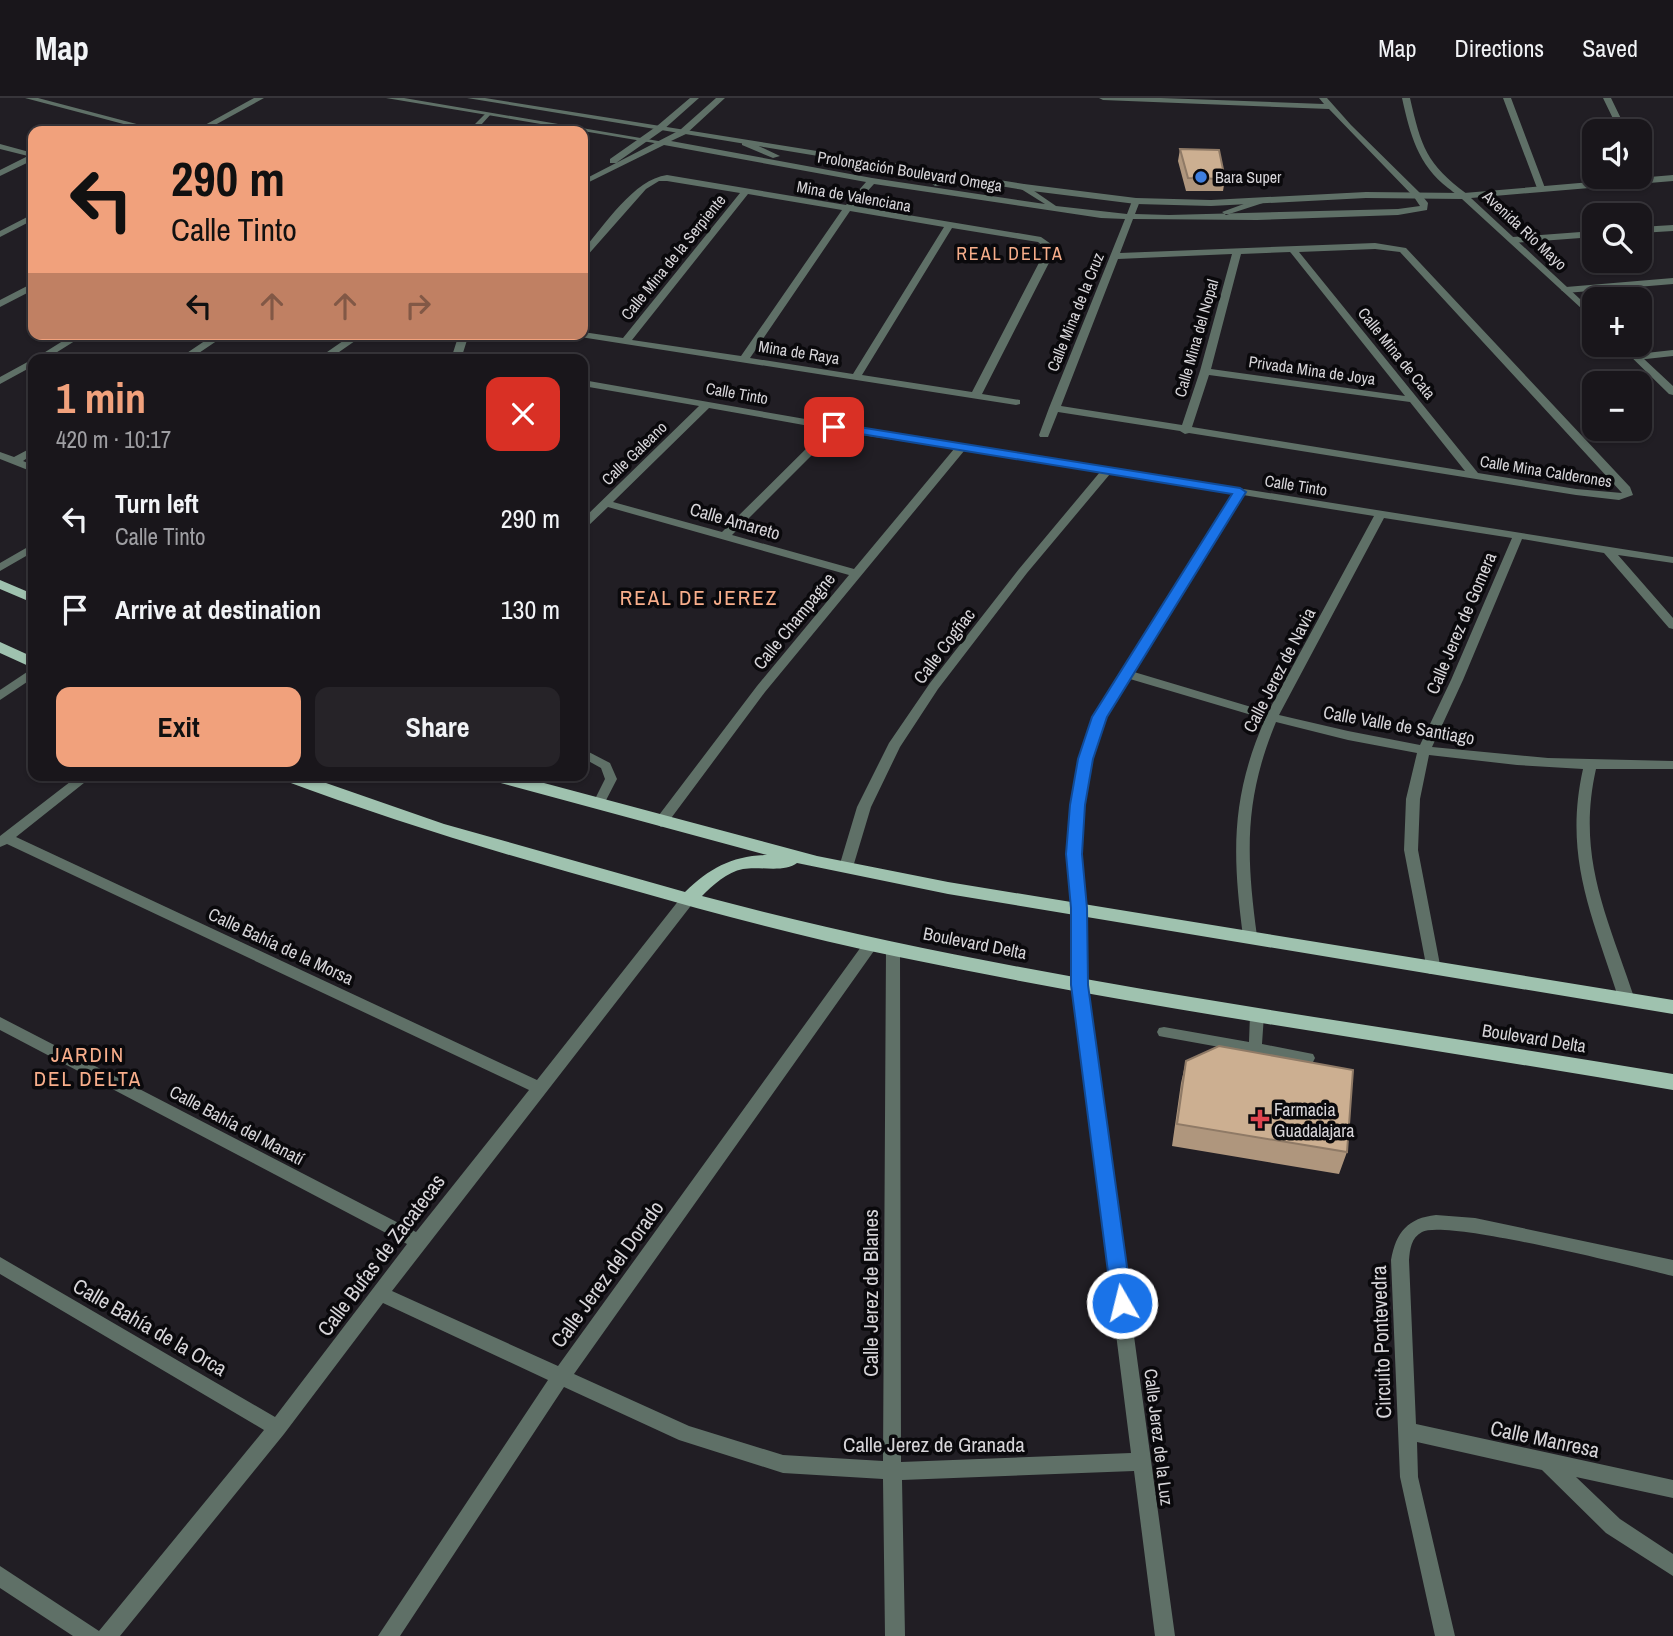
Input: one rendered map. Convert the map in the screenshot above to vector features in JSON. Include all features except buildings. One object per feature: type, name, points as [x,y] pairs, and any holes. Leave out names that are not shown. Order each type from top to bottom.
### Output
[{"type":"main road","points":[[0,584],[28,597]]},
{"type":"main road","points":[[0,647],[28,661]]},
{"type":"main road","name":"Boulevard Delta","points":[[303,781],[438,830],[688,899],[893,949],[1079,985],[1673,1082]]},
{"type":"main road","points":[[513,781],[817,862],[948,888],[1250,936],[1434,970],[1673,1007]]},
{"type":"main road","points":[[688,899],[717,871],[731,864],[817,862]]},
{"type":"street","points":[[29,98],[139,126]]},
{"type":"street","points":[[207,126],[260,98]]},
{"type":"street","name":"Prolongación Boulevard Omega","points":[[390,98],[562,126]]},
{"type":"street","name":"Prolongación Boulevard Omega","points":[[471,98],[1024,187],[1136,201],[1464,196],[1582,185]]},
{"type":"street","points":[[588,179],[660,128],[695,98]]},
{"type":"street","points":[[588,181],[666,143],[683,132],[721,98]]},
{"type":"street","points":[[1103,98],[1329,107]]},
{"type":"street","points":[[1323,98],[1417,195]]},
{"type":"street","name":"Avenida Río Mayo","points":[[1406,98],[1416,141],[1426,164],[1513,240],[1582,305]]},
{"type":"street","points":[[1507,98],[1541,188]]},
{"type":"street","points":[[1607,98],[1617,119]]},
{"type":"street","name":"Prolongación Boulevard Omega","points":[[588,130],[890,184],[1130,217],[1201,218],[1414,211],[1424,208],[1424,203],[1417,195]]},
{"type":"street","points":[[745,143],[762,152],[826,173]]},
{"type":"street","points":[[0,146],[28,154]]},
{"type":"street","points":[[0,173],[28,159]]},
{"type":"street","name":"Mina de Valenciana","points":[[588,249],[643,187],[657,179],[676,178],[949,226],[1031,237],[1046,243],[1048,255],[976,395]]},
{"type":"street","name":"Prolongación Boulevard Omega","points":[[1652,180],[1673,178]]},
{"type":"street","points":[[890,184],[953,183],[975,179]]},
{"type":"street","points":[[744,359],[847,209],[872,181]]},
{"type":"street","points":[[1024,187],[1064,210]]},
{"type":"street","name":"Calle Mina de la Serpiente","points":[[625,342],[746,192]]},
{"type":"street","name":"Calle Mina de la Cruz","points":[[1044,435],[1136,201]]},
{"type":"street","points":[[1201,218],[1261,201]]},
{"type":"street","points":[[0,233],[28,219]]},
{"type":"street","points":[[856,377],[949,226]]},
{"type":"street","points":[[1652,229],[1673,228]]},
{"type":"street","points":[[1513,240],[1582,235]]},
{"type":"street","name":"Calle Mina Calderones","points":[[1054,408],[1603,496],[1628,495],[1626,489],[1551,406],[1403,250],[1375,246],[1115,256]]},
{"type":"street","name":"Calle Mina de Cata","points":[[1294,251],[1475,476]]},
{"type":"street","name":"Calle Mina del Nopal","points":[[1185,431],[1205,371],[1237,253]]},
{"type":"street","points":[[1566,290],[1673,281]]},
{"type":"street","points":[[0,303],[28,289]]},
{"type":"street","name":"Mina de Raya","points":[[588,336],[1016,402]]},
{"type":"street","points":[[47,354],[71,340]]},
{"type":"street","points":[[191,354],[213,340]]},
{"type":"street","points":[[330,354],[351,340]]},
{"type":"street","points":[[1652,355],[1673,353]]},
{"type":"street","points":[[1637,357],[1673,392]]},
{"type":"street","points":[[0,381],[28,365]]},
{"type":"street","name":"Privada Mina de Joya","points":[[1205,371],[1415,400]]},
{"type":"street","name":"Calle Tinto","points":[[588,386],[1673,560]]},
{"type":"street","name":"Calle Galeano","points":[[588,520],[707,404]]},
{"type":"street","points":[[724,536],[834,427]]},
{"type":"street","name":"Calle Champagne","points":[[661,822],[761,689],[962,447]]},
{"type":"street","points":[[15,461],[28,453]]},
{"type":"street","points":[[0,455],[28,467]]},
{"type":"street","name":"Calle Cogñac","points":[[846,867],[864,807],[894,746],[934,687],[1023,571],[1108,470]]},
{"type":"street","name":"Calle Jerez de la Luz","points":[[1165,1636],[1079,985],[1079,908],[1074,854],[1077,805],[1086,759],[1100,717],[1240,492]]},
{"type":"street","name":"Calle Amareto","points":[[606,503],[855,573]]},
{"type":"street","name":"Calle Jerez de Navia","points":[[1250,936],[1243,884],[1243,820],[1251,770],[1271,718],[1380,515]]},
{"type":"street","name":"Calle Jerez de Gomera","points":[[1434,970],[1411,850],[1413,799],[1424,750],[1518,536]]},
{"type":"street","points":[[0,568],[28,550]]},
{"type":"street","points":[[1609,551],[1673,625]]},
{"type":"street","name":"Calle Valle de Santiago","points":[[1125,673],[1271,718],[1424,750],[1590,766],[1673,765]]},
{"type":"street","points":[[0,696],[28,676]]},
{"type":"street","points":[[1590,766],[1582,809],[1583,846],[1592,896],[1627,1000]]},
{"type":"street","points":[[3,840],[80,781]]},
{"type":"street","name":"Calle Bahía de la Morsa","points":[[3,840],[539,1088]]},
{"type":"street","name":"Calle Bufas de Zacatecas","points":[[107,1636],[278,1429],[419,1242],[688,899]]},
{"type":"street","name":"Calle Jerez del Dorado","points":[[388,1636],[562,1375],[872,944]]},
{"type":"street","name":"Calle Jerez de Blanes","points":[[893,949],[892,1471],[895,1636]]},
{"type":"street","name":"Calle Bahía del Manatí","points":[[0,1023],[419,1242]]},
{"type":"street","name":"Circuito Pontevedra","points":[[1446,1636],[1409,1477],[1400,1260],[1402,1243],[1408,1230],[1425,1223],[1445,1222],[1475,1226],[1673,1268]]},
{"type":"street","name":"Calle Bahía de la Orca","points":[[0,1265],[278,1429]]},
{"type":"street","name":"Calle Jerez de Granada","points":[[381,1294],[686,1434],[783,1464],[892,1471],[1143,1462]]},
{"type":"street","name":"Calle Manresa","points":[[1408,1432],[1673,1489]]},
{"type":"street","points":[[1549,1464],[1613,1526],[1673,1566]]},
{"type":"street","points":[[0,1576],[91,1636]]},
{"type":"lane","points":[[476,126],[488,114]]},
{"type":"lane","points":[[588,756],[606,766],[611,779],[598,805]]},
{"type":"lane","points":[[1255,1048],[1257,1015]]},
{"type":"lane","points":[[1164,1032],[1308,1058]]},
{"type":"place","name":"Bara Super","points":[[1201,177]]},
{"type":"place","name":"Farmacia Guadalajara","points":[[1260,1119]]},
{"type":"district","name":"REAL DELTA","points":[[1010,253]]},
{"type":"district","name":"REAL DE JEREZ","points":[[699,597]]},
{"type":"district","name":"JARDIN DEL DELTA","points":[[88,1066]]},
{"type":"route","points":[[834,427],[1240,492],[1100,717],[1086,759],[1077,805],[1074,854],[1079,908],[1079,985],[1122,1303]]}]
